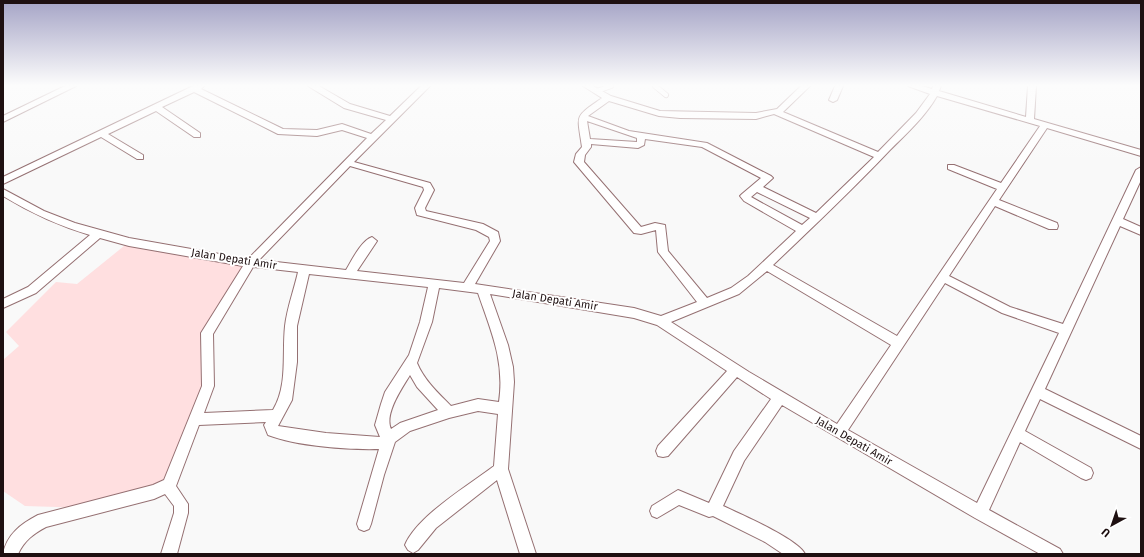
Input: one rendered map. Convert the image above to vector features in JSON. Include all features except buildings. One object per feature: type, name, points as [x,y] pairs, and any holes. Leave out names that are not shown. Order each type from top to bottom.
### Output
[{"type":"street","points":[[3,119],[18,112]]},
{"type":"street","points":[[3,181],[146,112]]},
{"type":"street","points":[[163,112],[197,135]]},
{"type":"street","points":[[243,112],[281,132],[317,133],[342,127],[374,137]]},
{"type":"street","points":[[368,112],[392,119]]},
{"type":"street","points":[[10,554],[18,538],[26,530],[43,520],[154,492],[167,486],[172,480],[208,386],[207,333],[250,264],[399,112]]},
{"type":"street","points":[[583,117],[590,112]]},
{"type":"street","points":[[656,112],[680,115],[750,116],[760,115],[768,112]]},
{"type":"street","points":[[778,112],[880,156]]},
{"type":"street","points":[[661,321],[735,291],[752,279],[818,218],[880,156],[917,112]]},
{"type":"street","points":[[1003,112],[1044,126],[1141,153]]},
{"type":"street","points":[[1030,121],[1031,112]]},
{"type":"street","points":[[583,117],[627,133],[693,142],[710,147],[768,177],[768,180],[745,196],[747,199],[804,231]]},
{"type":"street","points":[[583,117],[587,149],[581,154],[579,160],[582,166],[638,230],[642,231],[654,226],[661,228],[663,252],[705,304]]},
{"type":"street","points":[[839,432],[992,201],[1044,126]]},
{"type":"street","points":[[102,134],[140,157]]},
{"type":"street","points":[[586,141],[638,145],[641,143],[641,136]]},
{"type":"street","points":[[348,163],[427,185],[429,190],[420,208],[421,213],[479,227],[494,235],[496,241],[468,287]]},
{"type":"street","points":[[951,166],[1002,187]]},
{"type":"street","points":[[980,513],[1141,170]]},
{"type":"street","points":[[756,188],[818,218]]},
{"type":"street","name":"Jalan Depati Amir","points":[[3,192],[40,213],[72,226],[129,242],[250,264],[305,268],[482,289],[634,313],[661,321],[736,370],[839,432],[1055,554]]},
{"type":"street","points":[[992,201],[1053,226]]},
{"type":"street","points":[[1117,221],[1141,231]]},
{"type":"street","points":[[3,304],[32,290],[98,234]]},
{"type":"street","points":[[349,274],[372,241]]},
{"type":"street","points":[[766,266],[898,343]]},
{"type":"street","points":[[305,268],[290,326],[290,362],[286,400],[275,416],[271,425],[272,430],[276,433],[336,441],[378,443],[389,440],[400,430],[408,426],[449,412],[478,405],[505,409]]},
{"type":"street","points":[[942,277],[1006,310],[1065,330]]},
{"type":"street","points":[[364,524],[377,475],[389,440],[382,425],[387,404],[390,396],[411,364],[426,322],[434,284]]},
{"type":"street","points":[[482,289],[500,340],[508,378],[501,469],[519,530],[528,554]]},
{"type":"street","points":[[411,364],[412,370],[427,389],[449,412]]},
{"type":"street","points":[[663,451],[736,370]]},
{"type":"street","points":[[1036,391],[1141,443]]},
{"type":"street","points":[[714,509],[739,456],[780,397]]},
{"type":"street","points":[[196,419],[275,416]]},
{"type":"street","points":[[1017,433],[1086,473]]},
{"type":"street","points":[[413,544],[431,523],[501,469]]},
{"type":"street","points":[[167,486],[182,507],[182,513],[169,554]]},
{"type":"street","points":[[657,511],[678,497],[709,510],[714,509],[770,537],[798,554]]},
{"type":"shaded area","points":[[129,242],[246,262],[209,329],[207,387],[172,479],[88,508],[25,506],[3,491],[3,360],[19,346],[6,332],[56,282],[77,284]]}]
